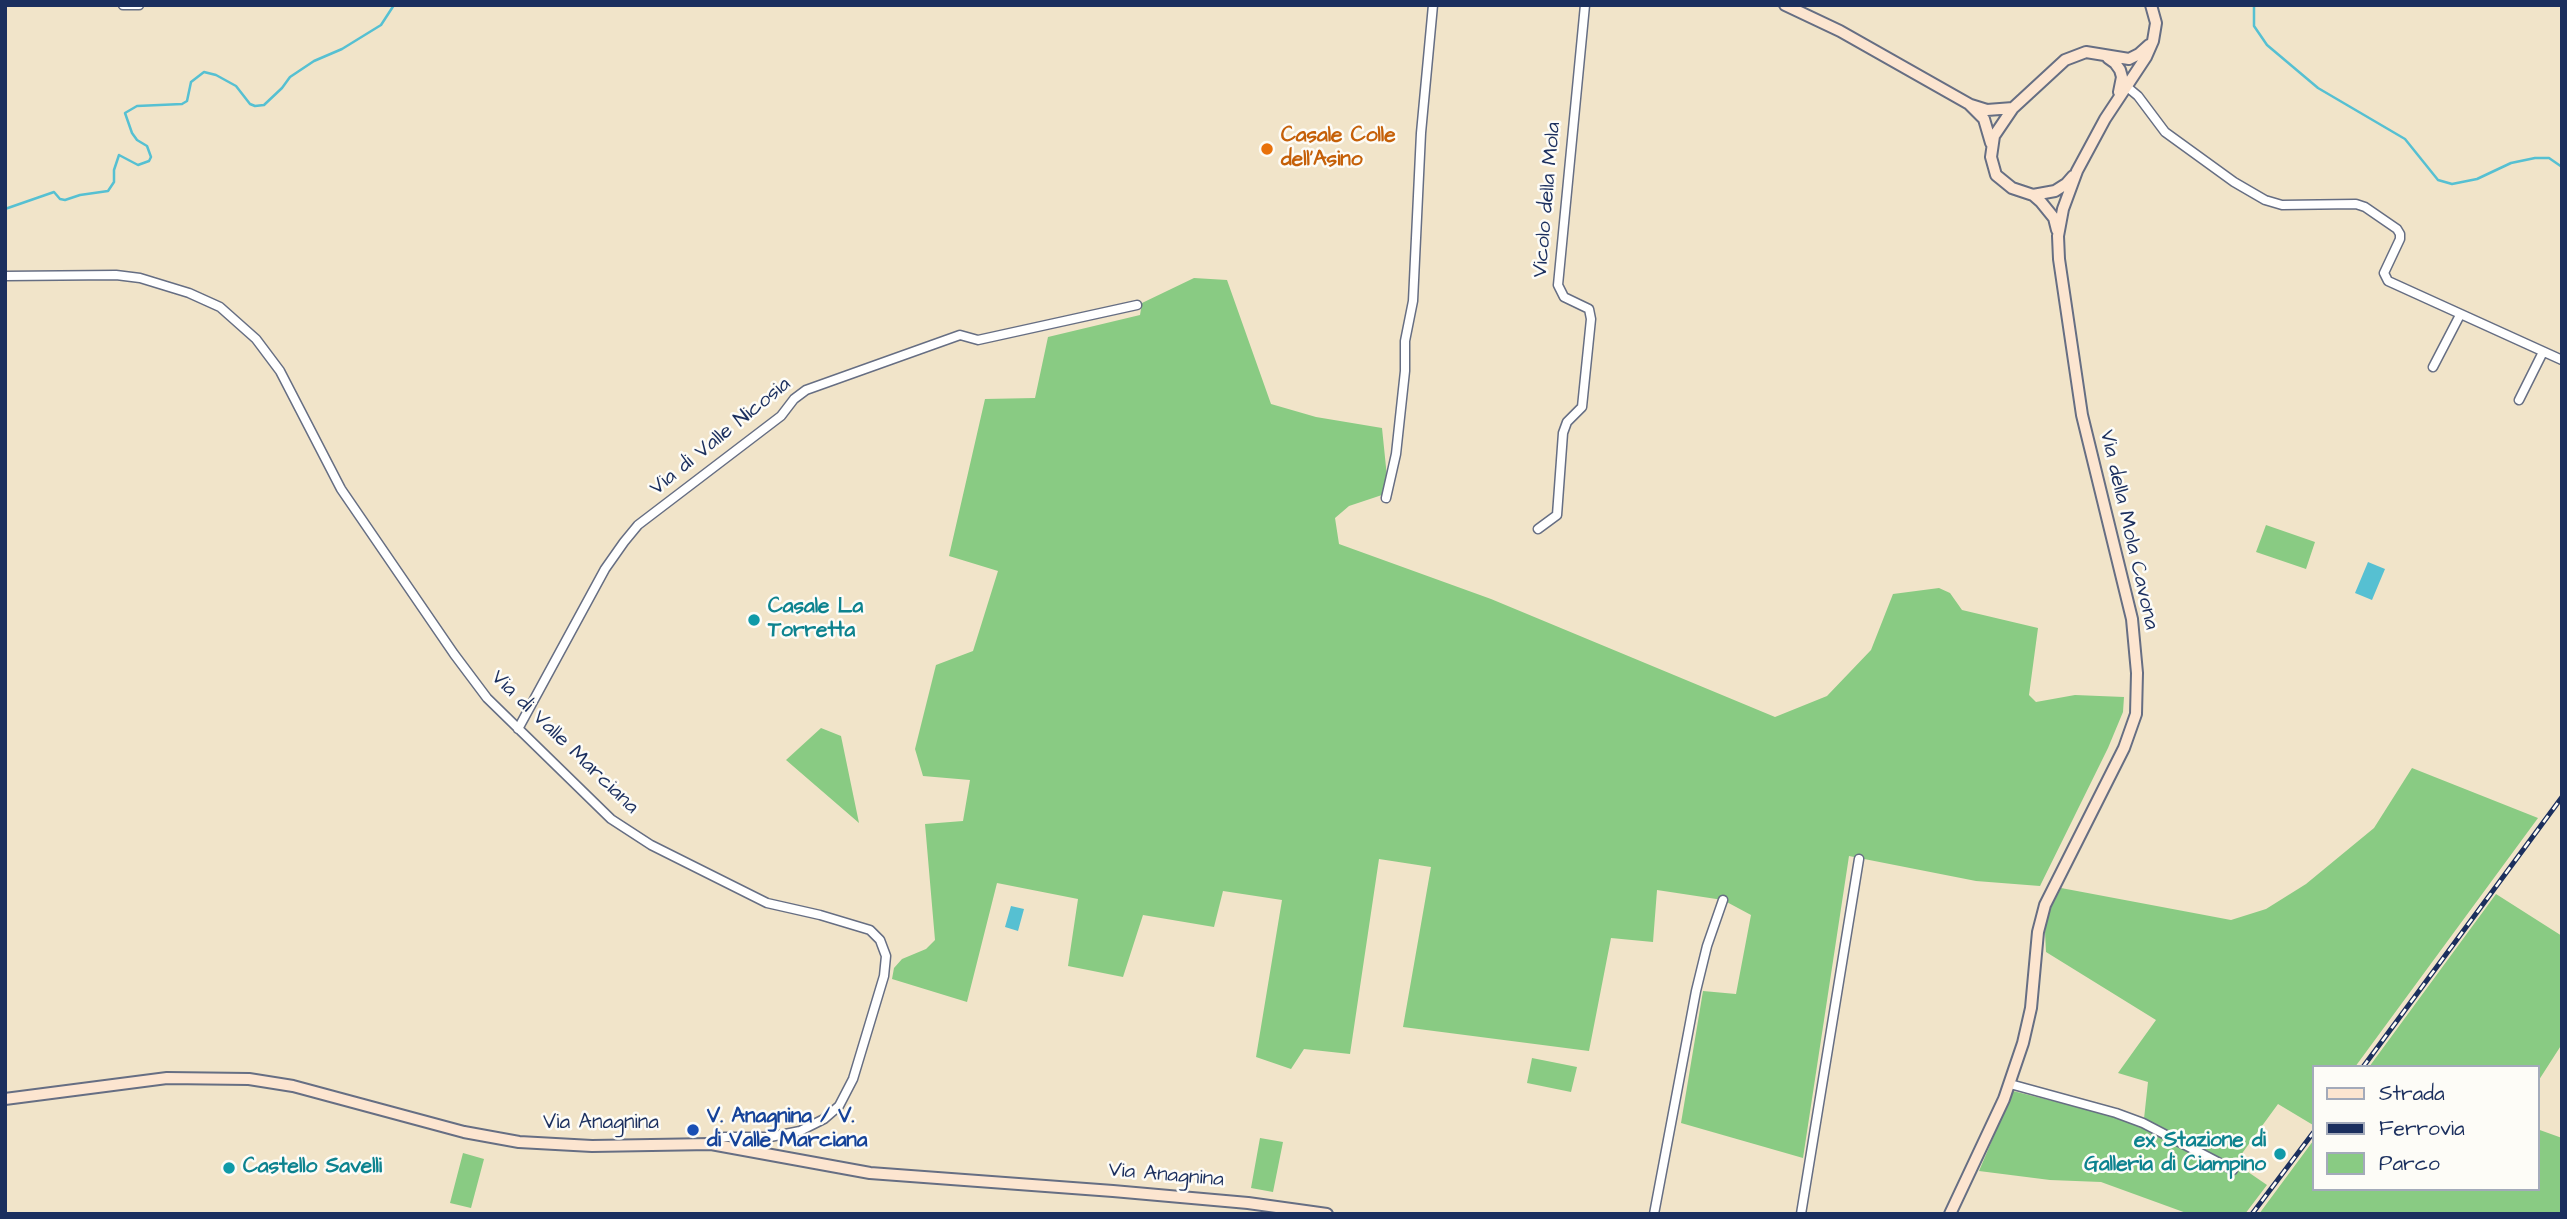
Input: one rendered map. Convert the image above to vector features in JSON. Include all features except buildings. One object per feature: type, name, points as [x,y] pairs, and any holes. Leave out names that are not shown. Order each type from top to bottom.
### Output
[{"type":"main road","points":[[1785,5],[1840,31],[1969,104],[1987,110],[2013,108]]},
{"type":"main road","points":[[1991,144],[2013,108],[2065,60],[2086,52],[2129,59],[2140,54],[2153,41],[2156,23],[2151,5]]},
{"type":"main road","name":"Via della Mola Cavona","points":[[1951,1214],[2010,1084],[2031,1008],[2038,932],[2043,910],[2124,748],[2137,706],[2137,663],[2132,618],[2082,415],[2059,259],[2058,232],[2077,171],[2117,98],[2146,57],[2153,41]]},
{"type":"main road","points":[[2105,56],[2115,63],[2122,77],[2117,98]]},
{"type":"main road","points":[[1969,104],[1984,119],[1991,144],[1993,171],[2000,180],[2017,191],[2033,195],[2055,191],[2066,184],[2077,171]]},
{"type":"main road","points":[[2033,195],[2048,209],[2058,232]]},
{"type":"main road","name":"Via Anagnina","points":[[5,1098],[167,1078],[228,1077],[290,1085],[464,1132],[509,1141],[567,1145],[711,1144],[824,1166],[892,1175],[1114,1191],[1327,1214]]},
{"type":"street","points":[[123,5],[139,5]]},
{"type":"street","points":[[1386,498],[1396,454],[1405,371],[1405,341],[1413,301],[1421,133],[1433,5]]},
{"type":"street","name":"Vicolo della Mola","points":[[1538,529],[1557,515],[1563,433],[1567,422],[1582,407],[1591,319],[1589,309],[1564,297],[1558,285],[1585,5]]},
{"type":"street","points":[[2126,86],[2138,96],[2165,132],[2234,182],[2265,200],[2282,205],[2348,203],[2365,207],[2397,229],[2400,234],[2384,272],[2386,280],[2562,360]]},
{"type":"street","name":"Via di Valle Marciana","points":[[5,276],[116,275],[140,278],[190,293],[220,307],[256,339],[280,371],[341,489],[454,654],[488,698],[611,819],[651,845],[767,903],[870,930],[880,940],[886,956],[884,976],[853,1080],[839,1106],[816,1124],[794,1133],[770,1137],[724,1136],[711,1144]]},
{"type":"street","name":"Via di Valle Nicosia","points":[[518,729],[606,569],[638,525],[781,416],[794,399],[806,390],[960,335],[978,340],[1137,305]]},
{"type":"street","points":[[2433,368],[2460,315]]},
{"type":"street","points":[[2519,400],[2543,352]]},
{"type":"street","points":[[1801,1214],[1859,859]]},
{"type":"street","points":[[1654,1214],[1696,991],[1708,941],[1723,900]]},
{"type":"street","points":[[2010,1084],[2134,1120],[2233,1170]]},
{"type":"green space","points":[[1194,278],[1227,280],[1271,404],[1316,417],[1382,428],[1387,477],[1382,495],[1349,506],[1335,518],[1339,544],[1491,599],[1775,717],[1827,696],[1871,650],[1893,594],[1939,588],[1950,593],[1962,610],[2038,628],[2029,695],[2036,702],[2075,695],[2124,697],[2123,712],[2108,748],[2040,886],[1976,881],[1849,856],[1803,1158],[1681,1123],[1703,991],[1736,994],[1751,915],[1723,900],[1657,890],[1653,942],[1611,938],[1589,1051],[1403,1027],[1431,867],[1379,859],[1350,1054],[1304,1049],[1291,1069],[1256,1057],[1282,900],[1223,891],[1214,927],[1143,915],[1123,977],[1068,966],[1078,899],[997,883],[967,1002],[892,979],[894,968],[902,959],[926,949],[935,940],[925,824],[963,821],[970,780],[923,776],[915,749],[936,665],[973,651],[998,571],[949,556],[985,399],[1035,398],[1048,337],[1140,315],[1142,303]]},
{"type":"green space","points":[[2266,525],[2315,542],[2306,569],[2256,552]]},
{"type":"green space","points":[[821,728],[841,736],[859,823],[786,760]]},
{"type":"green space","points":[[2412,768],[2538,818],[2356,1065],[2312,1065],[2312,1124],[2278,1104],[2235,1163],[2267,1185],[2245,1214],[2189,1214],[2101,1182],[2050,1180],[1979,1171],[2013,1091],[2109,1115],[2143,1128],[2148,1082],[2118,1073],[2156,1020],[2046,952],[2047,915],[2061,888],[2231,920],[2266,909],[2306,884],[2374,828]]},
{"type":"green space","points":[[2496,894],[2562,936],[2562,1044],[2539,1080],[2539,1065],[2370,1065]]},
{"type":"green space","points":[[1532,1058],[1577,1067],[1571,1092],[1527,1083]]},
{"type":"green space","points":[[2539,1130],[2562,1138],[2562,1214],[2259,1214],[2312,1142],[2312,1191],[2539,1191]]},
{"type":"green space","points":[[1260,1138],[1283,1142],[1273,1192],[1251,1188]]},
{"type":"green space","points":[[463,1153],[484,1159],[471,1208],[450,1203]]},
{"type":"water","points":[[2368,562],[2385,569],[2372,600],[2355,593]]},
{"type":"water","points":[[1011,906],[1024,909],[1018,931],[1005,927]]},
{"type":"waterway","points":[[5,209],[54,192],[60,199],[65,200],[108,191],[114,182],[114,170],[119,155],[138,165],[149,161],[151,157],[147,146],[132,133],[125,113],[137,106],[182,104],[187,101],[191,82],[204,72],[236,86],[250,104],[264,105],[290,77],[381,25],[394,5]]},
{"type":"waterway","points":[[2254,5],[2254,26],[2267,45],[2318,88],[2405,139],[2438,180],[2452,184],[2477,179],[2511,163],[2535,158],[2549,158],[2562,167]]},
{"type":"railway","points":[[2364,1065],[2562,797]]},
{"type":"railway","points":[[2252,1214],[2312,1134]]},
{"type":"place","name":"Casale Colle dell'Asino","points":[[1267,149]]},
{"type":"place","name":"Casale La Torretta","points":[[754,620]]},
{"type":"place","name":"V. Anagnina / V. di Valle Marciana","points":[[693,1130]]},
{"type":"place","name":"ex Stazione di Galleria di Ciampino","points":[[2280,1154]]},
{"type":"place","name":"Castello Savelli","points":[[229,1168]]}]
